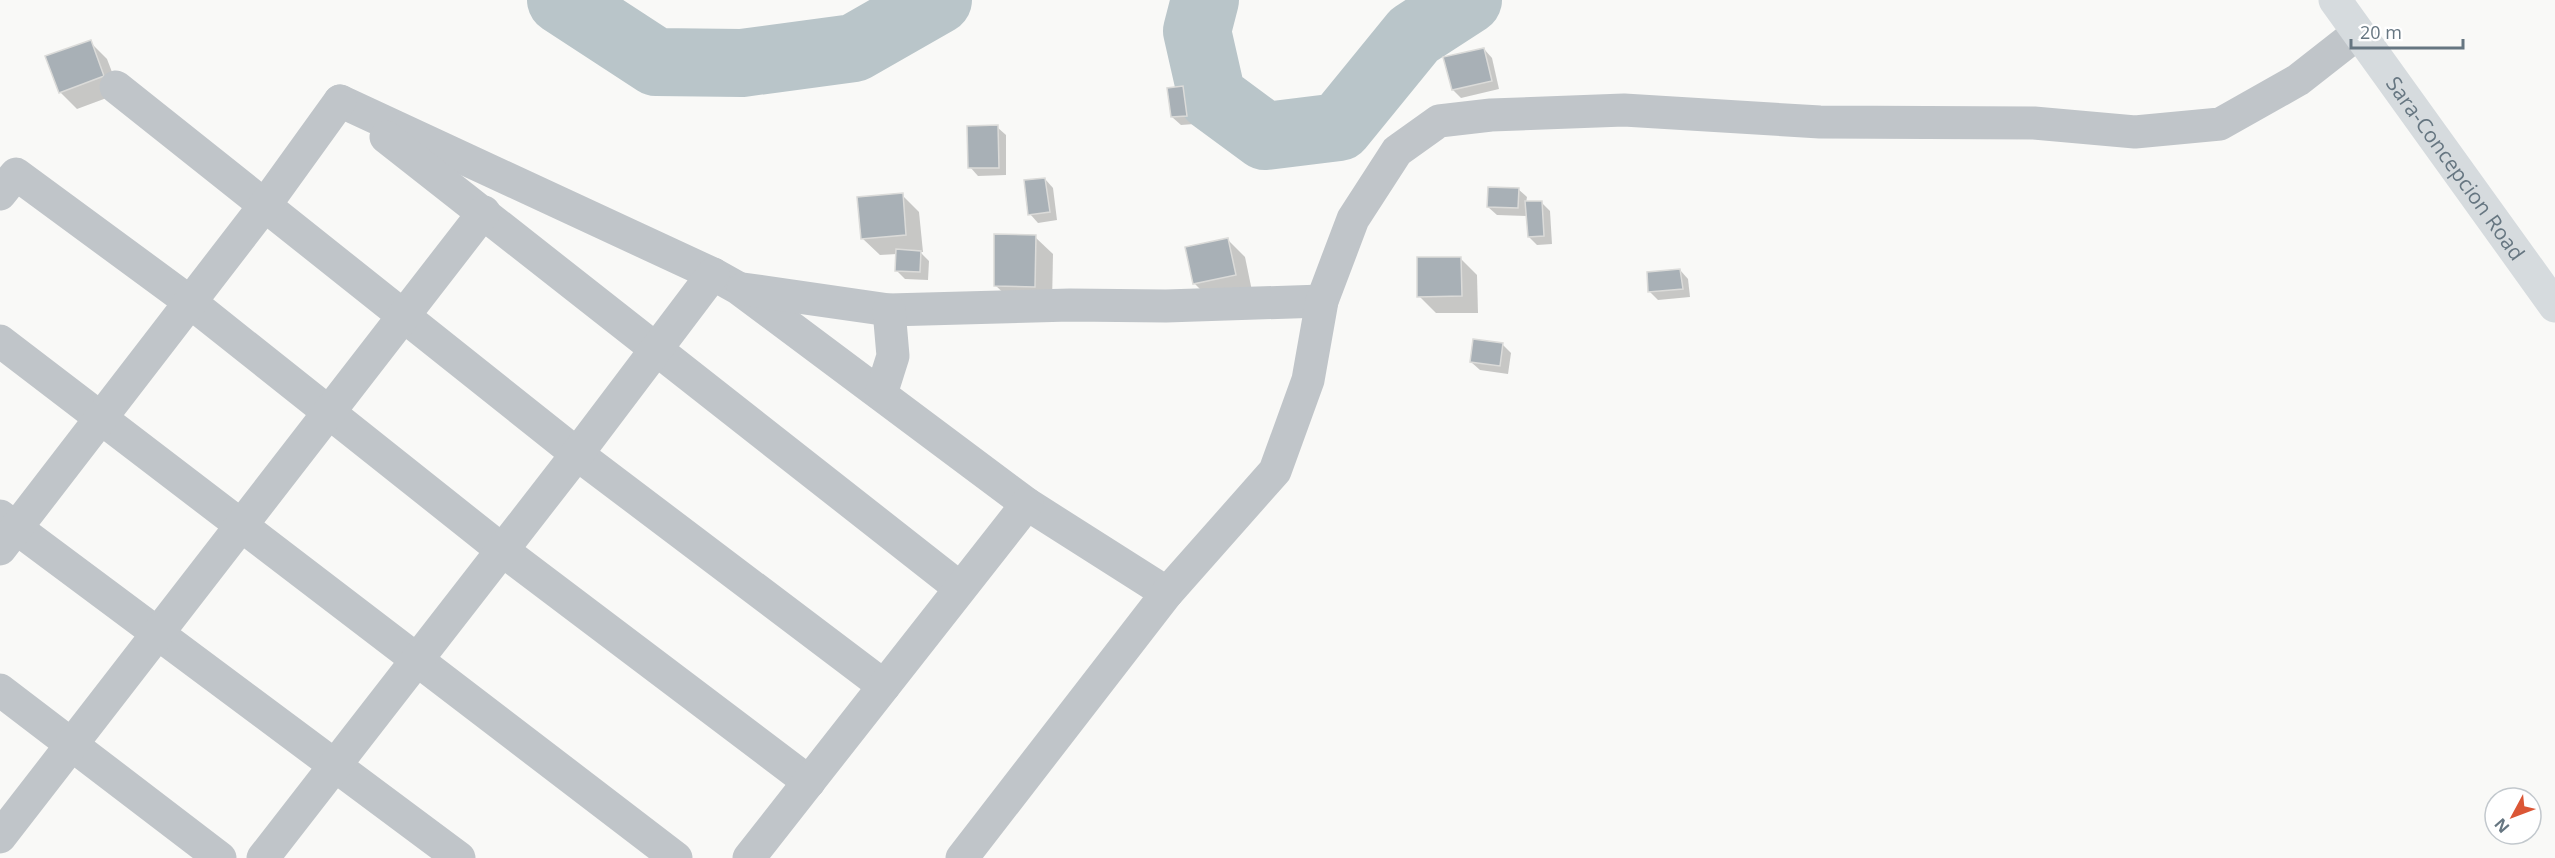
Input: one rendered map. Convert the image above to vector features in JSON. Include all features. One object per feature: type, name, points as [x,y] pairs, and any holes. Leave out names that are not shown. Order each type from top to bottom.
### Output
[{"type":"main road","name":"Sara-Concepcion Road","points":[[2335,0],[2555,306]]},
{"type":"street","points":[[962,858],[1167,593],[1275,471],[1308,380],[1322,301],[1353,219],[1397,151],[1439,121],[1491,115],[1624,110],[1820,122],[2034,123],[2135,132],[2220,124],[2298,80],[2358,33]]},
{"type":"street","points":[[116,87],[577,454],[884,686]]},
{"type":"street","points":[[340,101],[726,281],[1027,504],[1167,593]]},
{"type":"street","points":[[340,101],[265,206],[101,418],[5,531],[157,634],[459,858]]},
{"type":"street","points":[[340,101],[960,588]]},
{"type":"street","points":[[0,194],[16,174],[190,302],[502,550],[809,782]]},
{"type":"street","points":[[0,837],[484,212]]},
{"type":"street","points":[[726,281],[889,310],[1322,301]]},
{"type":"street","points":[[263,858],[657,349],[726,281]]},
{"type":"street","points":[[881,394],[892,356],[889,310]]},
{"type":"street","points":[[0,341],[676,858]]},
{"type":"street","points":[[749,858],[1027,504]]},
{"type":"street","points":[[0,690],[220,858]]},
{"type":"street","points":[[0,853],[6,858]]},
{"type":"building","points":[[91,40],[104,76],[59,93],[45,56]]},
{"type":"building","points":[[1484,48],[1492,81],[1452,90],[1443,57]]},
{"type":"building","points":[[1183,86],[1187,116],[1171,117],[1167,88]]},
{"type":"building","points":[[998,125],[999,168],[968,168],[967,126]]},
{"type":"building","points":[[1045,178],[1050,212],[1028,215],[1024,180]]},
{"type":"building","points":[[1488,187],[1519,188],[1518,208],[1487,207]]},
{"type":"building","points":[[903,193],[906,235],[861,239],[857,197]]},
{"type":"building","points":[[1525,201],[1542,201],[1544,236],[1528,237]]},
{"type":"building","points":[[994,234],[1036,235],[1035,287],[994,286]]},
{"type":"building","points":[[1228,238],[1236,275],[1193,284],[1185,247]]},
{"type":"building","points":[[896,249],[921,251],[920,272],[895,271]]},
{"type":"building","points":[[1417,257],[1461,257],[1462,296],[1417,297]]},
{"type":"building","points":[[1680,269],[1683,289],[1648,292],[1647,272]]},
{"type":"building","points":[[1473,339],[1503,343],[1500,366],[1470,362]]},
{"type":"waterway","points":[[561,0],[656,62],[742,63],[854,48],[938,0]]},
{"type":"waterway","points":[[1205,0],[1197,31],[1212,97],[1265,136],[1339,127],[1414,35],[1468,0]]}]
